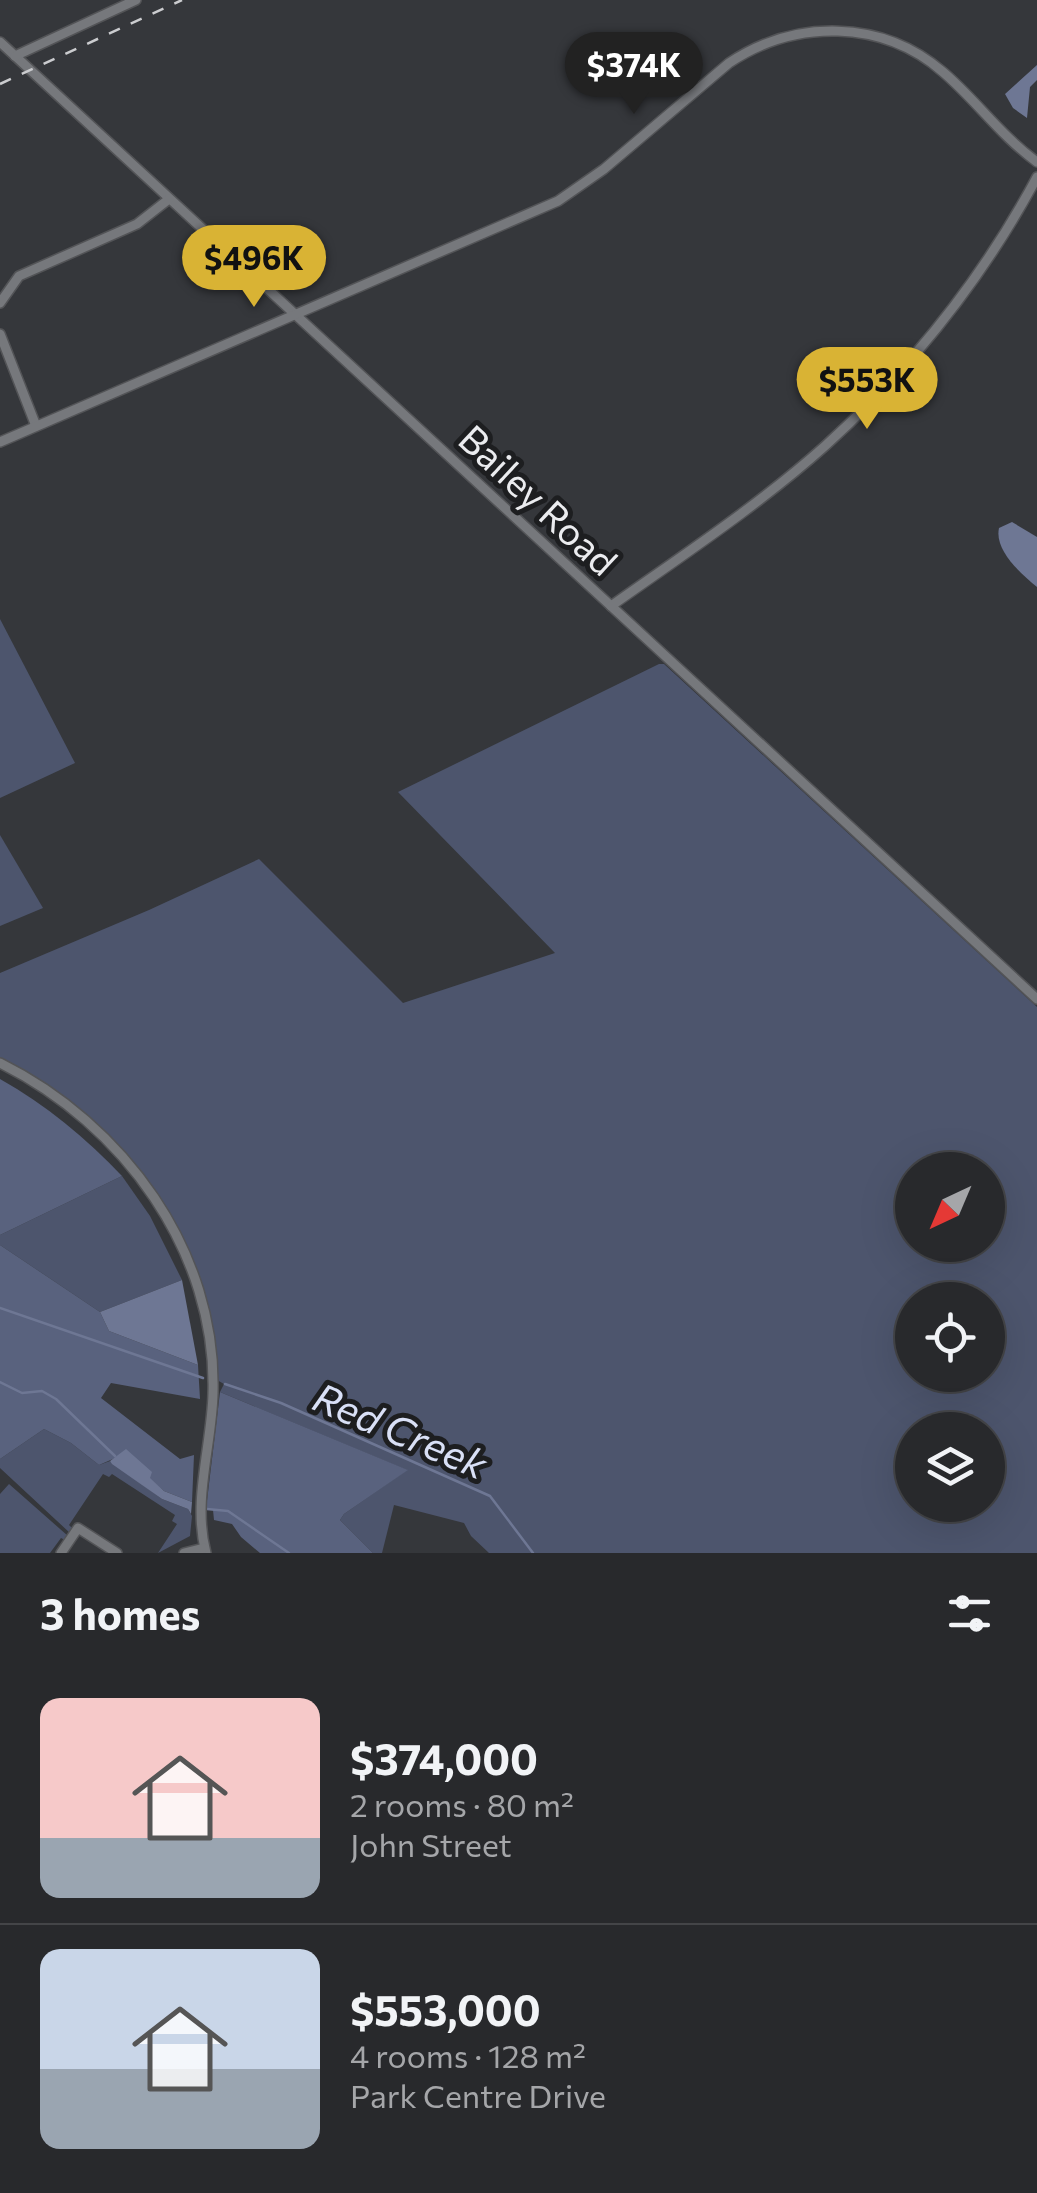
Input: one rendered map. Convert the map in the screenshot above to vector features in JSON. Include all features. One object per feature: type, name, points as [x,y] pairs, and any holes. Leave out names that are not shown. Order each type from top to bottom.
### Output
[{"type":"street","points":[[15,56],[136,0]]},
{"type":"street","points":[[0,442],[570,194],[728,63],[788,35],[842,30],[901,44],[945,73],[1012,144],[1037,162]]},
{"type":"street","name":"Bailey Road","points":[[0,42],[1037,999]]},
{"type":"street","points":[[611,606],[785,478],[884,390],[982,271],[1037,177]]},
{"type":"street","points":[[0,303],[19,276],[137,224],[168,200]]},
{"type":"street","points":[[0,334],[36,426]]},
{"type":"street","points":[[0,1063],[55,1094],[107,1138],[158,1203],[186,1257],[204,1316],[212,1364],[212,1412],[201,1510],[205,1550],[184,1553]]},
{"type":"street","points":[[61,1553],[78,1528],[117,1553]]},
{"type":"shaded area","points":[[1037,65],[1027,118],[1013,108],[1005,94]]},
{"type":"shaded area","points":[[1012,522],[1037,537],[1037,587],[1010,561],[1001,545],[999,528]]},
{"type":"shaded area","points":[[0,619],[75,763],[0,798]]},
{"type":"shaded area","points":[[664,664],[1037,1007],[1037,1553],[489,1553],[464,1523],[394,1505],[382,1553],[373,1553],[340,1520],[407,1470],[220,1392],[224,1384],[217,1380],[211,1328],[197,1279],[178,1233],[152,1189],[86,1114],[0,1058],[0,973],[259,859],[403,1003],[555,953],[398,792]]},
{"type":"shaded area","points":[[0,835],[43,908],[0,926]]},
{"type":"shaded area","points":[[0,1079],[65,1123],[122,1176],[0,1235]]},
{"type":"shaded area","points":[[122,1176],[150,1216],[182,1280],[100,1312],[0,1245],[0,1235]]},
{"type":"shaded area","points":[[0,1245],[100,1312],[109,1331],[198,1365],[200,1399],[111,1383],[101,1398],[180,1459],[194,1455],[192,1502],[164,1491],[122,1455],[99,1465],[71,1443],[44,1429],[0,1459]]},
{"type":"shaded area","points":[[182,1280],[198,1365],[109,1331],[100,1312]]},
{"type":"shaded area","points":[[220,1392],[408,1470],[340,1520],[373,1553],[260,1553],[232,1524],[214,1520],[213,1510],[206,1509]]},
{"type":"shaded area","points":[[44,1429],[71,1443],[99,1465],[110,1461],[162,1499],[188,1509],[192,1516],[190,1536],[158,1553],[177,1524],[172,1521],[175,1515],[112,1474],[103,1474],[69,1525],[73,1529],[70,1533],[0,1468],[0,1459]]},
{"type":"shaded area","points":[[126,1449],[152,1472],[150,1478],[164,1491],[192,1502],[191,1514],[112,1464],[110,1461]]},
{"type":"shaded area","points":[[9,1484],[68,1536],[65,1540],[61,1538],[50,1553],[0,1553],[0,1494]]},
{"type":"waterway","name":"Red Creek","points":[[0,1308],[203,1378]]},
{"type":"waterway","points":[[0,1382],[22,1393],[42,1391],[56,1399],[115,1456]]},
{"type":"waterway","name":"Red Creek","points":[[225,1384],[281,1403],[490,1496],[533,1553]]},
{"type":"waterway","points":[[207,1509],[228,1511],[289,1553]]},
{"type":"railway","points":[[0,84],[182,0]]}]
